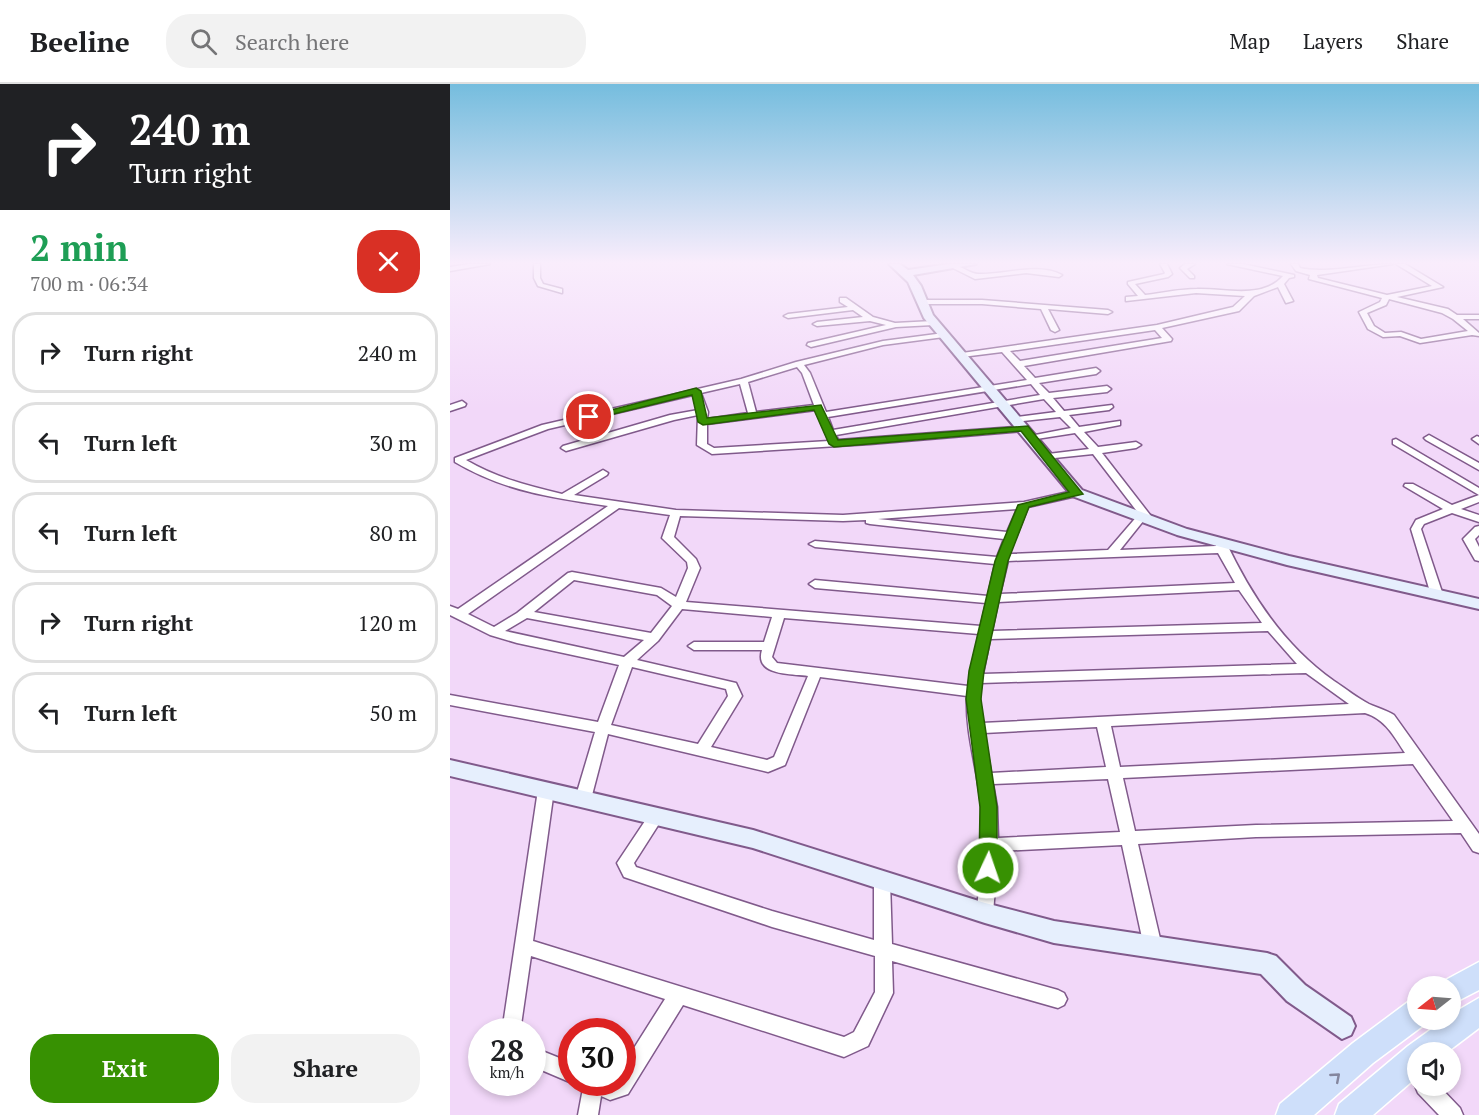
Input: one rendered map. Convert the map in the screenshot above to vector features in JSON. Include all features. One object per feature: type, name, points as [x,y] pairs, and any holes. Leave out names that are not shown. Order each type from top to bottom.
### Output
[{"type":"main road","points":[[927,312],[933,323],[1004,403],[1077,494],[1222,546],[1479,604]]},
{"type":"main road","points":[[450,768],[753,839],[985,913],[1054,932],[1267,964],[1296,993],[1342,1026]]},
{"type":"main road","points":[[1461,986],[1479,975]]},
{"type":"main road","points":[[1445,1042],[1479,1011]]},
{"type":"main road","points":[[1291,1115],[1363,1053],[1407,1020]]},
{"type":"main road","points":[[1350,1115],[1407,1075]]},
{"type":"street","points":[[788,316],[821,312]]},
{"type":"street","points":[[861,312],[870,319]]},
{"type":"street","points":[[1046,312],[1055,330]]},
{"type":"street","points":[[962,355],[1157,327],[1222,312]]},
{"type":"street","points":[[1364,312],[1362,313],[1371,327],[1379,333],[1401,334],[1420,341],[1476,335]]},
{"type":"street","points":[[1444,312],[1456,317],[1476,335]]},
{"type":"street","points":[[1456,317],[1479,317]]},
{"type":"street","points":[[817,324],[870,319],[896,325]]},
{"type":"street","points":[[810,345],[896,325],[933,323]]},
{"type":"street","points":[[1019,364],[1168,339],[1157,327]]},
{"type":"street","points":[[454,458],[545,428],[743,381],[799,364],[883,344],[944,335]]},
{"type":"street","points":[[1004,349],[1096,451],[1145,518],[1113,553]]},
{"type":"street","points":[[799,364],[806,373],[834,444]]},
{"type":"street","points":[[566,448],[674,417],[753,416],[820,411],[1096,371]]},
{"type":"street","points":[[743,381],[753,416]]},
{"type":"street","points":[[830,433],[1047,396],[1107,389]]},
{"type":"street","points":[[696,391],[703,417],[702,445],[711,451],[1025,429],[1077,431],[1117,423]]},
{"type":"street","points":[[450,408],[462,404]]},
{"type":"street","points":[[1025,429],[1062,414],[1109,407]]},
{"type":"street","points":[[1429,438],[1479,467]]},
{"type":"street","points":[[1396,442],[1479,492]]},
{"type":"street","points":[[1048,457],[1136,445]]},
{"type":"street","points":[[454,458],[484,475],[564,497],[617,505],[676,513],[843,518],[1009,536]]},
{"type":"street","points":[[564,497],[603,473]]},
{"type":"street","points":[[1409,486],[1451,508],[1479,519]]},
{"type":"street","points":[[843,518],[1024,505],[1077,494]]},
{"type":"street","points":[[1437,595],[1416,530],[1420,522],[1479,498]]},
{"type":"street","points":[[454,612],[617,505]]},
{"type":"street","points":[[985,913],[990,845],[986,780],[976,728],[975,685],[1002,559],[1009,536],[1024,505]]},
{"type":"street","points":[[583,799],[603,728],[627,662],[654,638],[679,605],[694,568],[692,561],[669,538],[676,513]]},
{"type":"street","points":[[1479,529],[1469,539],[1479,558]]},
{"type":"street","points":[[815,544],[1002,559],[1222,546],[1241,586],[1270,627],[1309,668],[1365,708],[1389,719],[1479,846]]},
{"type":"street","points":[[494,632],[523,614],[572,576],[661,592],[679,605],[985,633],[1270,627]]},
{"type":"street","points":[[815,584],[993,599],[1241,586]]},
{"type":"street","points":[[454,612],[494,632],[521,640],[731,686],[735,696],[701,752]]},
{"type":"street","points":[[523,614],[654,638]]},
{"type":"street","points":[[779,614],[766,657],[768,663],[774,667],[816,672],[975,685],[1309,668]]},
{"type":"street","points":[[694,646],[769,646]]},
{"type":"street","points":[[450,700],[603,728],[768,766],[780,761],[816,672]]},
{"type":"street","points":[[976,728],[1365,708]]},
{"type":"street","points":[[1103,722],[1153,946]]},
{"type":"street","points":[[986,780],[1416,758]]},
{"type":"street","points":[[513,1018],[546,790]]},
{"type":"street","points":[[656,816],[625,863],[630,872],[772,919],[1058,999]]},
{"type":"street","points":[[990,845],[1128,836],[1466,827]]},
{"type":"street","points":[[524,946],[844,1047],[861,1039],[884,993],[882,881]]},
{"type":"street","points":[[636,1063],[678,996]]},
{"type":"street","points":[[588,1115],[592,1096]]},
{"type":"street","points":[[1438,1096],[1453,1115]]},
{"type":"route","points":[[589,417],[696,391],[703,412],[703,422],[818,407],[834,444],[1024,428],[1077,494],[1024,505],[1009,536],[1002,561],[976,671],[974,699],[976,728],[986,780],[990,845],[988,868]]}]
